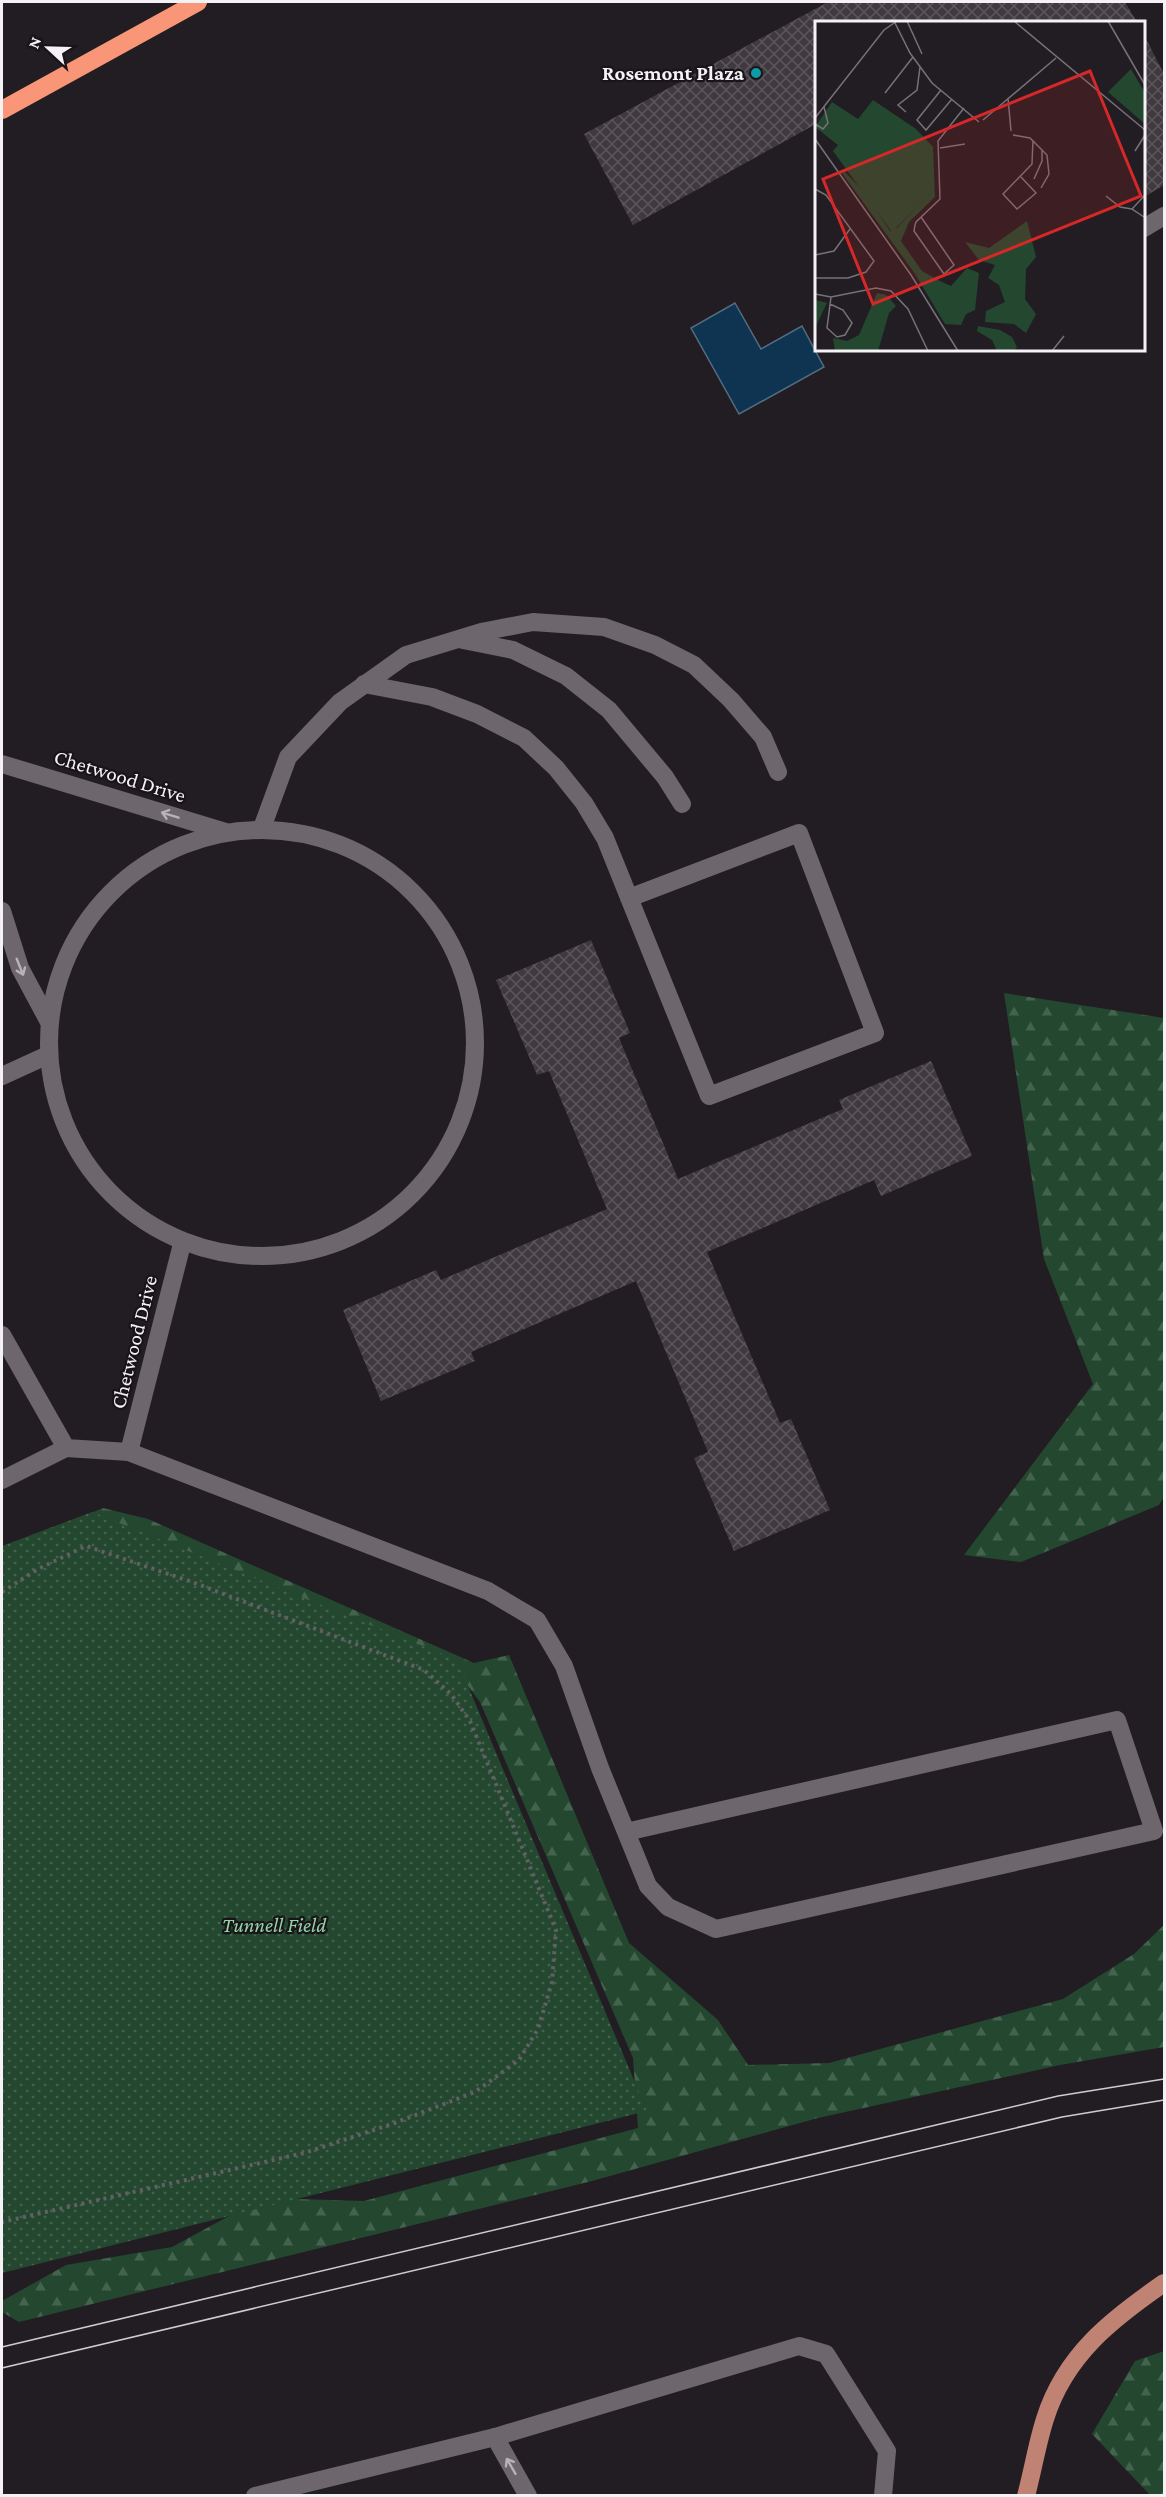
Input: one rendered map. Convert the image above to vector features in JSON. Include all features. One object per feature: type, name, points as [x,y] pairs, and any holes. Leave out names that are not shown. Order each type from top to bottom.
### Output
[{"type":"highway","points":[[2,110],[198,2]]},
{"type":"main road","points":[[1026,2496],[1045,2418],[1060,2384],[1087,2344],[1124,2310],[1164,2283]]},
{"type":"street","points":[[1145,227],[1164,216]]},
{"type":"street","points":[[262,828],[288,757],[340,702],[406,655],[458,639],[533,622],[604,627],[655,645],[694,665],[731,700],[764,737],[778,772]]},
{"type":"street","points":[[458,639],[513,650],[566,676],[609,710],[665,777],[682,804]]},
{"type":"street","points":[[364,684],[432,697],[477,714],[524,738],[556,768],[584,803],[605,838],[708,1096],[875,1033],[799,833],[629,898]]},
{"type":"street","name":"Chetwood Drive","points":[[2,764],[226,831]]},
{"type":"street","name":"Chetwood Drive","points":[[262,828],[336,841],[401,879],[450,937],[474,1008],[473,1084],[446,1154],[396,1211],[330,1247],[255,1258],[182,1244],[130,1213],[87,1168],[59,1114],[48,1055],[49,1023],[61,968],[88,919],[126,878],[173,848],[226,831],[262,828]]},
{"type":"street","points":[[2,911],[20,968],[49,1023]]},
{"type":"street","points":[[2,1076],[48,1055]]},
{"type":"street","name":"Chetwood Drive","points":[[129,1452],[182,1244]]},
{"type":"street","points":[[2,1335],[66,1448]]},
{"type":"street","points":[[2,1480],[66,1448],[129,1452],[488,1591],[537,1620],[564,1666],[600,1768],[626,1832],[648,1886],[668,1907],[716,1929],[1154,1831],[1117,1720],[626,1832]]},
{"type":"street","points":[[255,2496],[495,2438],[799,2346],[826,2354],[887,2451],[883,2496]]},
{"type":"street","points":[[495,2438],[528,2496]]},
{"type":"path","points":[[2,1592],[38,1569],[86,1546],[192,1582],[424,1670],[451,1694],[470,1721],[556,1930],[552,1982],[538,2029],[519,2060],[475,2092],[392,2124],[304,2153],[2,2222]]},
{"type":"green space","points":[[1004,993],[1164,1018],[1164,1497],[1159,1505],[1021,1562],[964,1555],[1093,1384],[1044,1259]]},
{"type":"green space","points":[[103,1508],[148,1519],[474,1663],[509,1655],[629,1943],[718,2020],[748,2065],[829,2063],[1063,1999],[1134,1954],[1164,1925],[1164,2047],[1060,2065],[818,2118],[592,2181],[19,2322],[2,2312],[2,2301],[66,2265],[172,2247],[262,2198],[364,2201],[638,2128],[633,2058],[480,1702],[456,1670],[45,1532]]},
{"type":"green space","name":"Tunnell Field","points":[[92,1512],[457,1660],[647,2111],[2,2273],[2,1546]]},
{"type":"green space","points":[[1164,2351],[1164,2495],[1150,2495],[1092,2434],[1135,2361]]},
{"type":"water","points":[[735,303],[761,349],[802,326],[824,367],[739,414],[691,328]]},
{"type":"building","name":"Rosemont Plaza","points":[[828,2],[1125,2],[1136,21],[815,21],[815,125],[633,225],[584,134]]},
{"type":"building","points":[[1145,37],[1164,74],[1164,185],[1145,196]]},
{"type":"building","points":[[591,940],[630,1033],[619,1038],[678,1179],[843,1109],[839,1100],[931,1061],[972,1156],[881,1196],[874,1180],[707,1252],[780,1423],[791,1419],[830,1510],[734,1551],[694,1458],[708,1452],[636,1281],[471,1352],[475,1361],[381,1401],[343,1310],[436,1270],[441,1280],[607,1209],[549,1071],[537,1075],[496,980]]},
{"type":"tram line","points":[[2,2347],[1058,2096],[1164,2079]]},
{"type":"tram line","points":[[2,2368],[1062,2117],[1164,2100]]},
{"type":"place","name":"Rosemont Plaza","points":[[756,73]]}]
